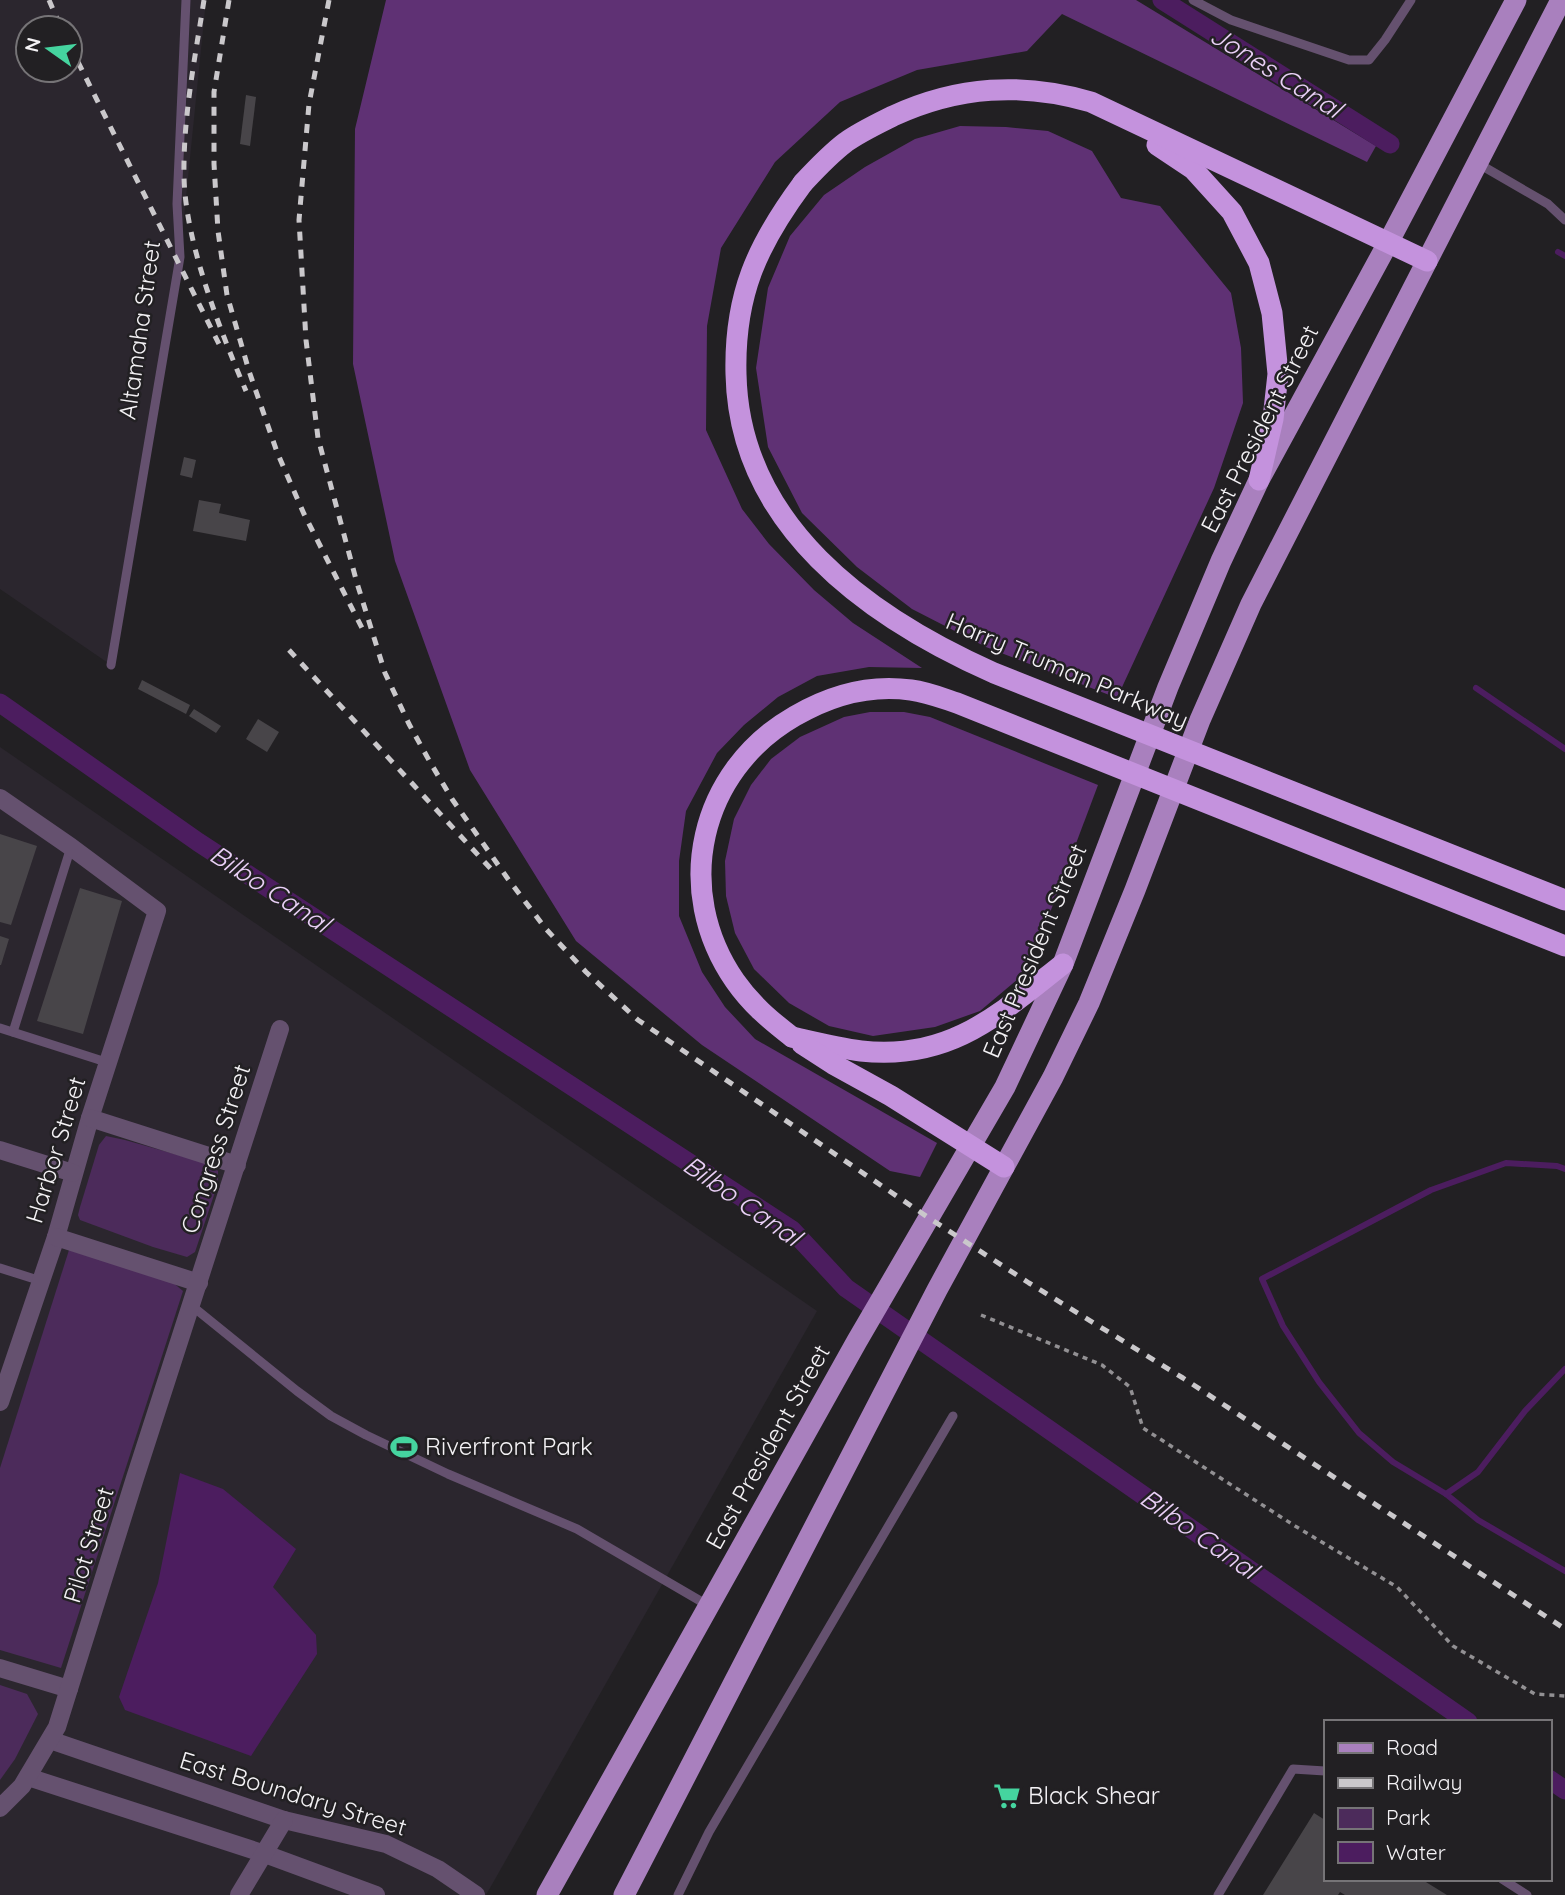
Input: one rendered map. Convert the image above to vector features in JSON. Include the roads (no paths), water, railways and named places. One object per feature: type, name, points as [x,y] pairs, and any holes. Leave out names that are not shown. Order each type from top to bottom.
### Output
[{"type":"highway","name":"Harry Truman Parkway","points":[[1091,102],[1065,94],[1003,89],[968,92],[936,99],[884,121],[847,142],[803,183],[779,215],[759,251],[746,284],[737,330],[736,391],[741,424],[752,461],[767,493],[786,523],[825,565],[892,619],[957,656],[1565,900]]},
{"type":"highway","points":[[1091,102],[1427,261]]},
{"type":"highway","points":[[1091,102],[1193,169],[1232,212],[1259,263],[1272,313],[1279,374],[1273,419],[1259,480]]},
{"type":"highway","points":[[1004,1167],[891,1096],[833,1064],[766,1017],[734,980],[709,928],[700,873],[703,844],[719,794],[750,751],[774,729],[836,695],[855,691],[912,690],[966,706],[1565,946]]},
{"type":"highway","points":[[792,1037],[861,1051],[915,1051],[943,1044],[1000,1014],[1063,964]]},
{"type":"main road","name":"East President Street","points":[[547,1895],[897,1270],[1005,1087],[1063,964],[1168,687],[1221,561],[1259,480],[1516,0]]},
{"type":"main road","points":[[624,1895],[936,1293],[1053,1077],[1089,1003],[1200,720],[1251,604],[1561,0]]},
{"type":"street","points":[[0,798],[71,847]]},
{"type":"street","name":"Harbor Street","points":[[0,1402],[56,1237],[90,1118],[157,911],[71,847]]},
{"type":"street","name":"Congress Street","points":[[199,1283],[280,1029]]},
{"type":"street","points":[[90,1118],[237,1165]]},
{"type":"street","points":[[0,1150],[73,1173]]},
{"type":"street","points":[[56,1237],[199,1283]]},
{"type":"street","name":"Pilot Street","points":[[0,1808],[22,1786],[57,1727],[199,1283]]},
{"type":"street","points":[[0,1668],[69,1689]]},
{"type":"street","name":"East Boundary Street","points":[[50,1740],[284,1820],[386,1844],[438,1869],[476,1895]]},
{"type":"street","points":[[27,1777],[265,1854],[376,1895]]},
{"type":"street","points":[[239,1895],[284,1820]]},
{"type":"lane","name":"Altamaha Street","points":[[111,665],[180,257],[177,204],[186,0]]},
{"type":"lane","points":[[1193,0],[1231,20],[1349,60],[1369,60],[1411,0]]},
{"type":"lane","points":[[1478,163],[1548,204],[1565,220]]},
{"type":"lane","points":[[13,1032],[71,847]]},
{"type":"lane","points":[[0,1028],[109,1063]]},
{"type":"lane","points":[[0,1268],[41,1281]]},
{"type":"lane","points":[[192,1306],[331,1416],[448,1474],[577,1529],[709,1606]]},
{"type":"lane","points":[[678,1895],[716,1821],[953,1416]]},
{"type":"lane","points":[[1217,1895],[1293,1769],[1324,1771]]},
{"type":"lane","points":[[1505,1881],[1527,1895]]},
{"type":"water","points":[[180,1473],[223,1489],[296,1549],[273,1587],[316,1635],[317,1654],[251,1756],[125,1710],[119,1697],[158,1583]]},
{"type":"waterway","name":"Jones Canal","points":[[1162,0],[1390,144]]},
{"type":"waterway","points":[[1558,252],[1565,256]]},
{"type":"waterway","points":[[1476,688],[1565,749]]},
{"type":"waterway","name":"Bilbo Canal","points":[[0,703],[198,842],[792,1230],[846,1288],[1465,1720]]},
{"type":"waterway","points":[[1565,1169],[1557,1166],[1506,1163],[1431,1190],[1262,1279],[1283,1326],[1319,1382],[1359,1433],[1393,1462],[1446,1494],[1478,1520],[1565,1571]]},
{"type":"waterway","points":[[1446,1494],[1478,1472],[1525,1411],[1565,1369]]},
{"type":"waterway","name":"Bilbo Canal","points":[[1551,1780],[1565,1790]]},
{"type":"railway","points":[[49,0],[55,14]]},
{"type":"railway","points":[[204,0],[185,132],[186,202],[197,257],[225,341],[246,391]]},
{"type":"railway","points":[[229,0],[214,92],[218,231],[227,295],[277,452],[304,514],[364,632]]},
{"type":"railway","points":[[329,0],[309,104],[299,220],[306,340],[318,438],[357,583],[385,673],[409,724],[452,799],[508,879],[546,929],[586,972],[638,1020],[929,1218],[1183,1378],[1565,1629]]},
{"type":"railway","points":[[84,74],[220,346]]},
{"type":"railway","points":[[289,650],[491,869]]},
{"type":"place","name":"Riverfront Park","points":[[404,1447]]},
{"type":"place","name":"Black Shear","points":[[1007,1796]]}]
